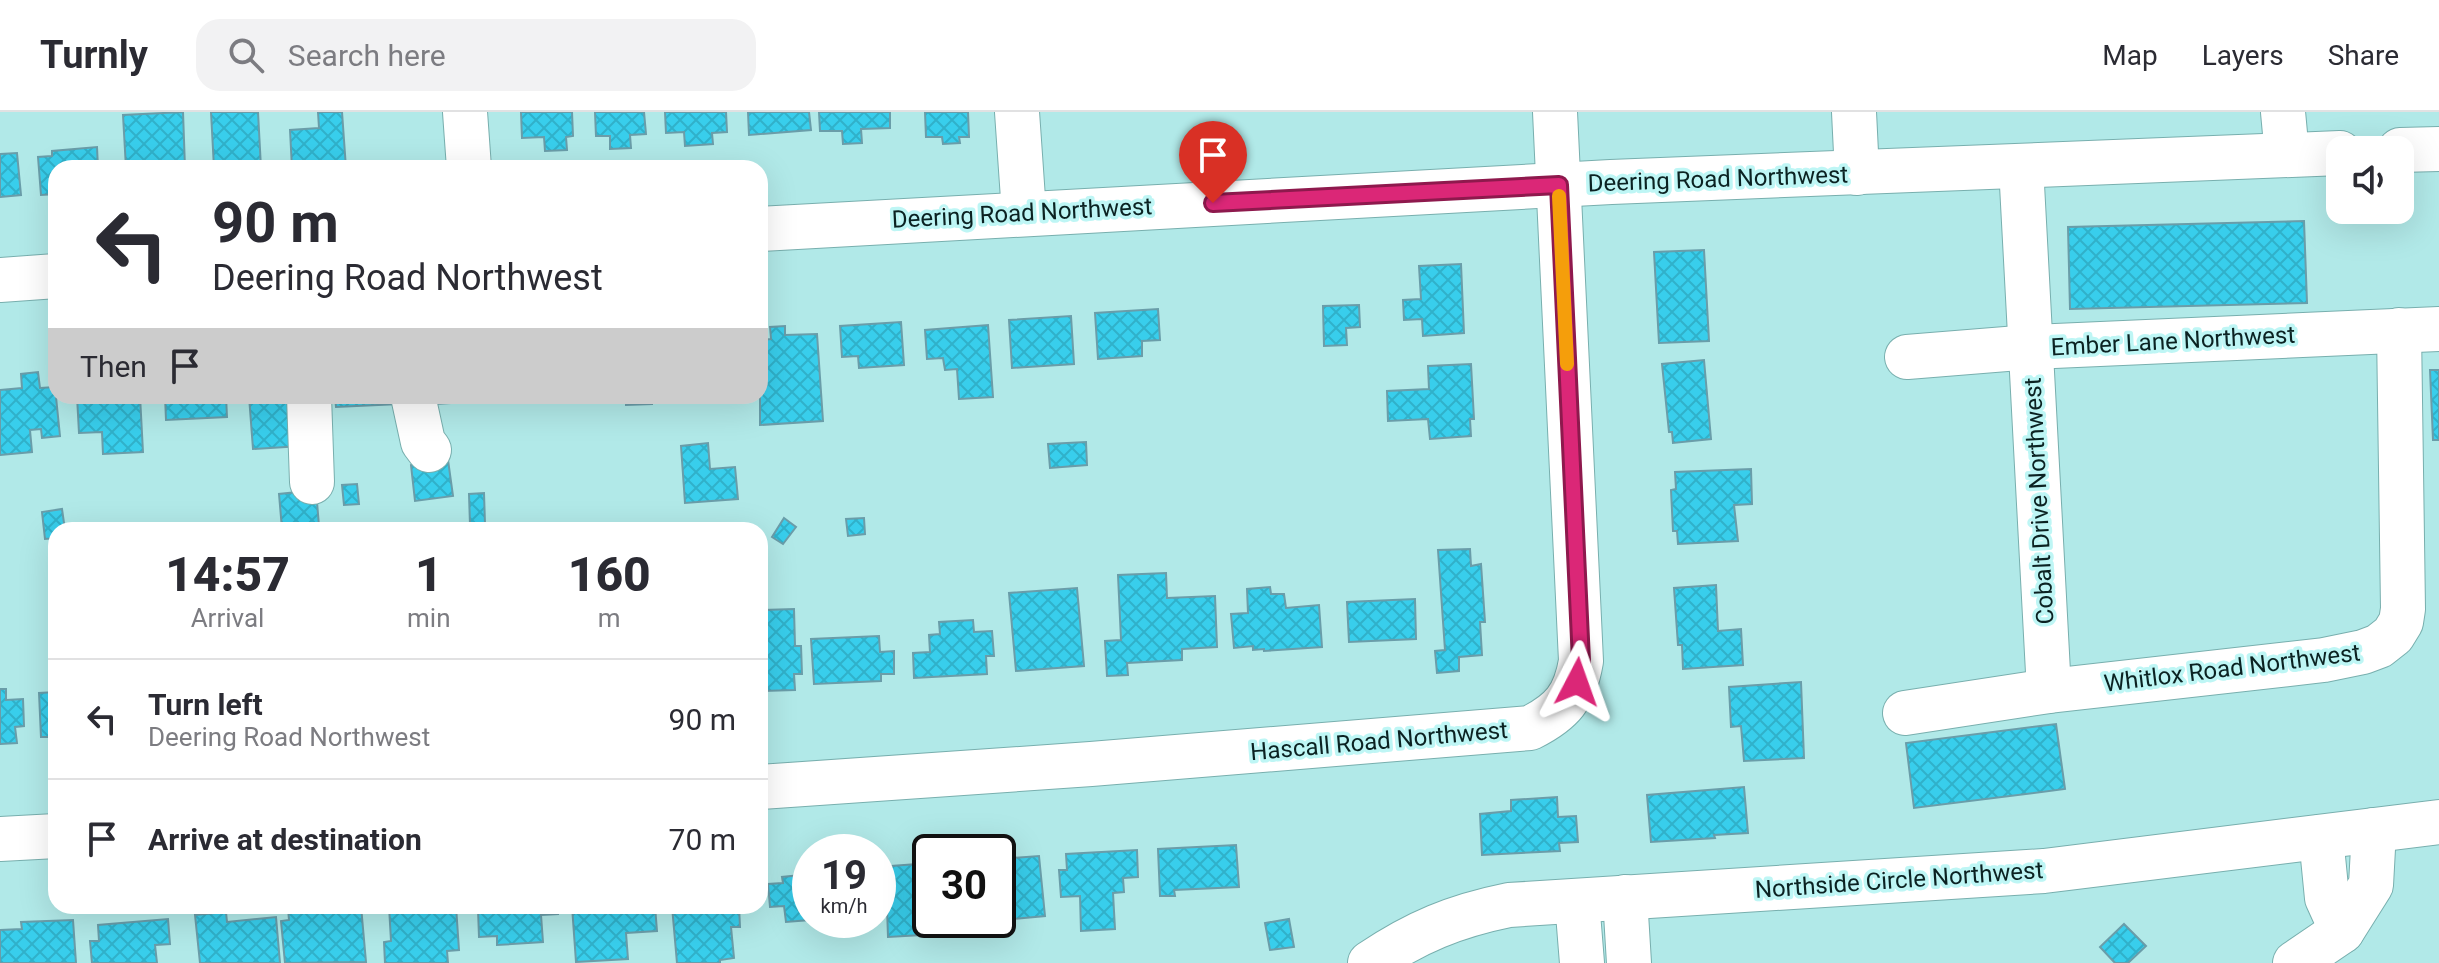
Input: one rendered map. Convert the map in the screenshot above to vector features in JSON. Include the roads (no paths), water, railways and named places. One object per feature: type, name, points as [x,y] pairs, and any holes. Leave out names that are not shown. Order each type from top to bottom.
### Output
[{"type":"street","points":[[465,112],[468,160]]},
{"type":"street","points":[[1017,112],[1024,213]]},
{"type":"street","name":"Hascall Road Northwest","points":[[768,786],[1515,730],[1530,728],[1551,718],[1567,702],[1577,682],[1581,661],[1555,112]]},
{"type":"street","points":[[1854,112],[1857,173]]},
{"type":"street","points":[[2283,112],[2287,155]]},
{"type":"street","points":[[2414,150],[2439,149]]},
{"type":"street","name":"Deering Road Northwest","points":[[768,229],[1559,185],[2326,154]]},
{"type":"street","name":"Cobalt Drive Northwest","points":[[2021,166],[2049,691]]},
{"type":"street","points":[[0,280],[48,277]]},
{"type":"street","name":"Ember Lane Northwest","points":[[1907,357],[2031,347],[2419,330]]},
{"type":"street","name":"Whitlox Road Northwest","points":[[1905,713],[2049,691],[2324,660],[2379,646],[2393,635],[2401,622],[2403,609],[2419,330]]},
{"type":"street","points":[[309,404],[312,482]]},
{"type":"street","points":[[415,404],[423,442],[429,450]]},
{"type":"street","name":"Northside Circle Northwest","points":[[1370,963],[1423,931],[1471,913],[1509,905],[2044,871],[2439,822]]},
{"type":"street","points":[[2295,963],[2342,931],[2371,885],[2374,830]]},
{"type":"street","points":[[0,839],[48,836]]},
{"type":"street","points":[[2321,837],[2327,898],[2342,931]]},
{"type":"street","points":[[1625,897],[1629,963]]},
{"type":"street","points":[[1577,901],[1582,963]]}]
